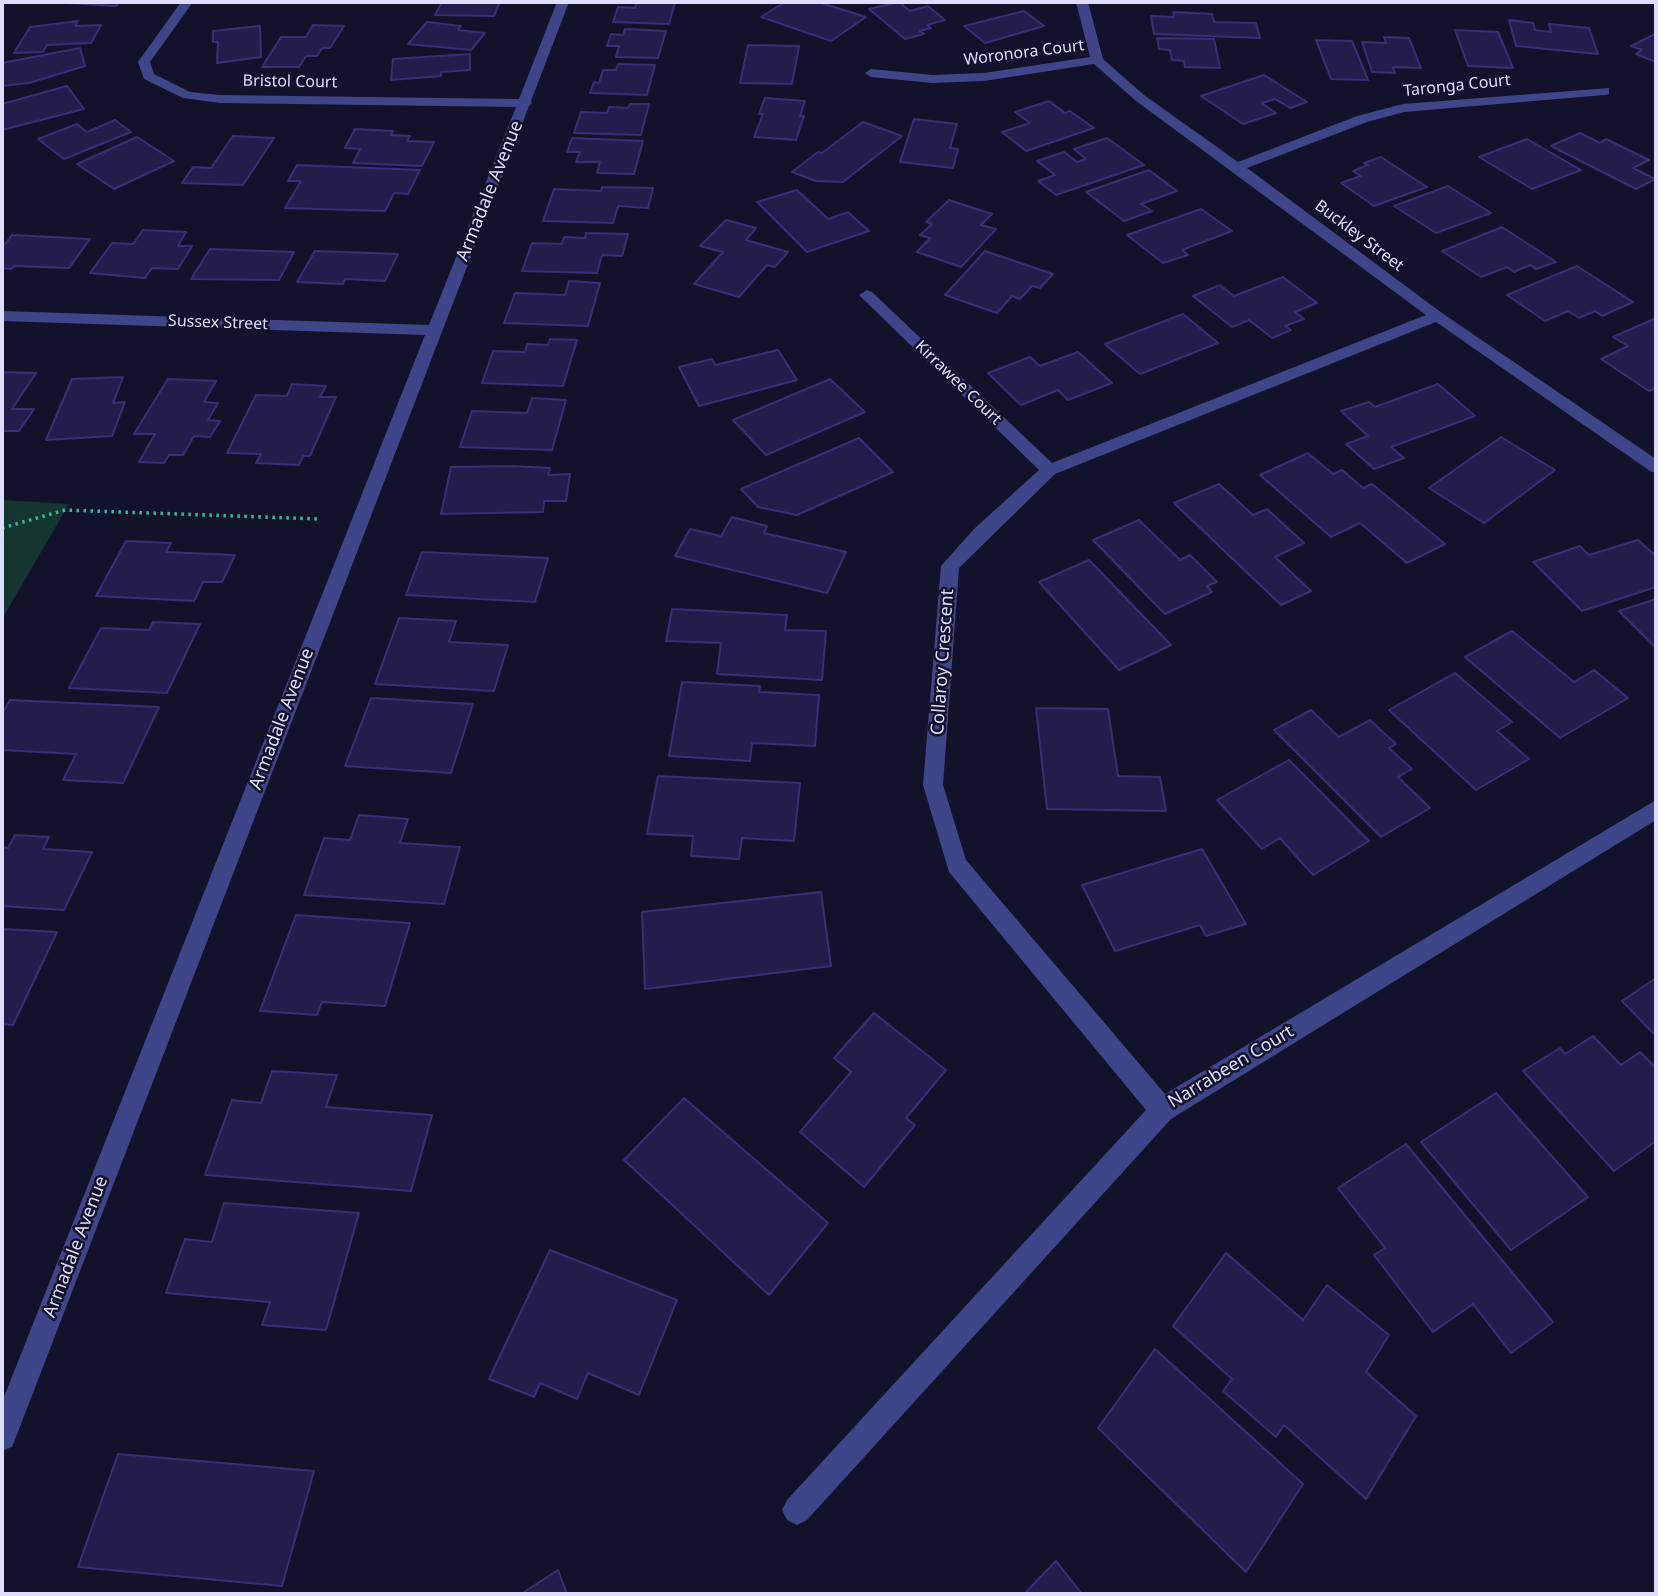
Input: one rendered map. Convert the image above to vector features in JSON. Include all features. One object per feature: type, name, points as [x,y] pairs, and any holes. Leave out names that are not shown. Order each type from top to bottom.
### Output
[{"type":"street","name":"Bristol Court","points":[[187,2],[144,62],[148,76],[187,95],[220,99],[526,103]]},
{"type":"street","name":"Armadale Avenue","points":[[2,1437],[433,330],[526,103],[564,2]]},
{"type":"street","name":"Buckley Street","points":[[1082,2],[1083,18],[1097,60],[1140,99],[1237,167],[1437,316],[1656,467]]},
{"type":"street","name":"Woronora Court","points":[[871,73],[932,79],[984,77],[1097,60]]},
{"type":"street","name":"Taronga Court","points":[[1237,167],[1362,119],[1403,108],[1605,91]]},
{"type":"street","name":"Kirrawee Court","points":[[867,295],[1049,470]]},
{"type":"street","name":"Sussex Street","points":[[2,316],[433,330]]},
{"type":"street","name":"Collaroy Crescent","points":[[1162,1110],[957,865],[933,785],[950,566],[1049,470],[1437,316]]},
{"type":"street","name":"Narrabeen Court","points":[[797,1510],[1162,1110],[1656,809]]},
{"type":"path","points":[[2,528],[65,510],[360,520]]},
{"type":"green space","points":[[2,500],[69,504],[2,619]]},
{"type":"building","points":[[51,2],[120,2],[116,6]]},
{"type":"building","points":[[442,2],[500,2],[494,16],[435,15]]},
{"type":"building","points":[[637,2],[675,2],[669,24],[613,22],[618,7],[635,8]]},
{"type":"building","points":[[785,2],[818,2],[866,17],[831,41],[761,17]]},
{"type":"building","points":[[899,2],[910,11],[928,6],[945,20],[927,25],[931,28],[920,31],[924,34],[905,39],[869,9]]},
{"type":"building","points":[[1024,11],[1044,26],[985,43],[964,26]]},
{"type":"building","points":[[1173,12],[1212,14],[1214,22],[1256,23],[1260,38],[1154,34],[1151,16],[1174,17]]},
{"type":"building","points":[[1509,20],[1533,23],[1535,30],[1551,32],[1549,24],[1589,28],[1598,54],[1516,46]]},
{"type":"building","points":[[78,21],[75,26],[101,25],[91,43],[47,45],[43,52],[14,53],[30,27]]},
{"type":"building","points":[[427,22],[461,26],[458,30],[485,33],[471,50],[408,44]]},
{"type":"building","points":[[313,25],[344,26],[330,48],[322,48],[317,56],[306,56],[299,67],[262,67],[281,37],[306,37]]},
{"type":"building","points":[[260,26],[261,57],[217,63],[218,42],[213,42],[213,31]]},
{"type":"building","points":[[625,29],[666,31],[658,58],[616,57],[619,46],[607,46],[611,34],[623,35]]},
{"type":"building","points":[[1455,30],[1498,32],[1513,68],[1468,66]]},
{"type":"building","points":[[1656,34],[1656,62],[1636,54],[1642,50],[1631,46]]},
{"type":"building","points":[[1384,37],[1409,38],[1421,68],[1393,67],[1395,73],[1372,72],[1362,42],[1386,43]]},
{"type":"building","points":[[1157,38],[1214,39],[1220,68],[1185,67],[1184,61],[1172,60],[1170,50],[1159,49]]},
{"type":"building","points":[[1316,40],[1352,41],[1368,80],[1331,79]]},
{"type":"building","points":[[748,45],[799,46],[792,84],[740,83]]},
{"type":"building","points":[[80,48],[85,66],[29,83],[2,86],[2,63]]},
{"type":"building","points":[[470,54],[470,70],[441,72],[441,76],[391,80],[393,59]]},
{"type":"building","points":[[618,64],[655,65],[647,95],[590,93],[594,82],[599,83],[603,70],[616,70]]},
{"type":"building","points":[[1264,75],[1307,102],[1290,108],[1275,99],[1262,103],[1276,113],[1243,124],[1201,96]]},
{"type":"building","points":[[67,86],[84,109],[2,130],[2,104]]},
{"type":"building","points":[[765,98],[805,101],[800,116],[804,116],[796,140],[754,137],[763,114],[759,114]]},
{"type":"building","points":[[1049,101],[1065,113],[1070,111],[1094,128],[1026,151],[1002,132],[1030,123],[1015,112]]},
{"type":"building","points":[[630,104],[649,104],[641,135],[574,133],[581,112],[607,113],[609,107],[628,108]]},
{"type":"building","points":[[914,119],[957,124],[950,148],[958,149],[953,168],[900,162]]},
{"type":"building","points":[[115,120],[131,132],[64,159],[38,139],[77,124],[87,132]]},
{"type":"building","points":[[863,122],[902,136],[843,182],[816,181],[792,172],[818,152],[822,153]]},
{"type":"building","points":[[355,129],[393,131],[391,135],[410,136],[407,141],[434,142],[422,166],[353,163],[360,149],[345,148]]},
{"type":"building","points":[[1580,133],[1600,143],[1606,139],[1649,160],[1633,168],[1655,179],[1636,189],[1551,146]]},
{"type":"building","points":[[233,136],[274,138],[243,185],[182,183],[193,167],[211,168]]},
{"type":"building","points":[[137,137],[174,161],[114,189],[77,164]]},
{"type":"building","points":[[572,138],[643,141],[634,174],[597,173],[600,162],[576,162],[580,152],[567,152]]},
{"type":"building","points":[[1107,138],[1144,165],[1056,195],[1038,181],[1055,175],[1037,161],[1064,152],[1077,162],[1086,159],[1074,149]]},
{"type":"building","points":[[1527,139],[1581,170],[1532,189],[1479,157]]},
{"type":"building","points":[[1381,157],[1427,187],[1374,206],[1341,183],[1361,176],[1353,171],[1368,165],[1364,163]]},
{"type":"building","points":[[297,165],[420,170],[408,194],[394,193],[385,211],[285,208],[301,181],[288,181]]},
{"type":"building","points":[[1149,170],[1177,191],[1141,204],[1152,211],[1124,221],[1086,192]]},
{"type":"building","points":[[1448,186],[1491,213],[1436,233],[1394,206]]},
{"type":"building","points":[[602,187],[653,188],[648,208],[618,206],[613,223],[543,221],[554,189],[601,191]]},
{"type":"building","points":[[797,190],[828,219],[848,212],[869,231],[807,252],[757,202]]},
{"type":"building","points":[[949,200],[992,214],[981,225],[996,229],[961,267],[917,252],[930,238],[920,235],[932,224],[926,222]]},
{"type":"building","points":[[1201,209],[1232,231],[1182,250],[1188,255],[1163,263],[1127,235]]},
{"type":"building","points":[[726,220],[756,228],[746,240],[788,252],[775,267],[767,265],[739,297],[694,284],[723,252],[700,246]]},
{"type":"building","points":[[1502,227],[1556,262],[1536,269],[1530,265],[1514,272],[1507,267],[1481,277],[1442,251]]},
{"type":"building","points":[[143,230],[186,232],[178,246],[192,246],[178,269],[152,268],[145,278],[90,273],[112,243],[133,244]]},
{"type":"building","points":[[586,233],[628,234],[622,256],[602,255],[597,273],[522,271],[532,243],[562,244],[564,237],[585,238]]},
{"type":"building","points":[[12,235],[90,239],[69,268],[2,268],[2,248]]},
{"type":"building","points":[[210,249],[294,252],[279,280],[191,279]]},
{"type":"building","points":[[315,251],[398,254],[385,281],[345,279],[343,284],[297,282]]},
{"type":"building","points":[[985,251],[1053,274],[1040,288],[1032,286],[1020,299],[1012,296],[997,313],[945,295]]},
{"type":"building","points":[[1577,266],[1633,302],[1602,316],[1595,311],[1579,318],[1568,311],[1545,321],[1507,295]]},
{"type":"building","points":[[1283,277],[1317,303],[1295,312],[1304,319],[1285,326],[1291,330],[1272,338],[1249,320],[1232,327],[1193,296],[1220,285],[1234,296]]},
{"type":"building","points":[[569,281],[600,283],[588,326],[504,323],[515,293],[565,295]]},
{"type":"building","points":[[1183,314],[1218,343],[1140,374],[1105,344]]},
{"type":"building","points":[[1656,318],[1656,388],[1649,391],[1601,359],[1628,346],[1613,337]]},
{"type":"building","points":[[550,339],[577,340],[563,386],[482,383],[493,351],[525,352],[527,344],[548,345]]},
{"type":"building","points":[[778,350],[797,380],[699,406],[679,367],[712,359],[715,365]]},
{"type":"building","points":[[1078,352],[1112,383],[1068,400],[1058,390],[1021,405],[988,373],[1030,357],[1040,366]]},
{"type":"building","points":[[2,372],[36,373],[12,409],[34,409],[19,431],[2,431]]},
{"type":"building","points":[[123,377],[113,403],[125,402],[112,436],[46,440],[72,379]]},
{"type":"building","points":[[168,379],[216,381],[204,402],[218,403],[208,420],[220,421],[210,437],[194,436],[183,455],[169,455],[164,463],[139,462],[155,434],[134,434]]},
{"type":"building","points":[[830,379],[865,412],[766,455],[733,420]]},
{"type":"building","points":[[292,384],[326,386],[320,397],[336,397],[310,456],[303,456],[299,465],[256,463],[261,454],[227,453],[256,395],[287,396]]},
{"type":"building","points":[[1438,384],[1475,416],[1391,447],[1404,458],[1374,469],[1346,444],[1368,436],[1341,411],[1369,402],[1375,407]]},
{"type":"building","points":[[532,398],[566,400],[552,450],[460,447],[472,411],[527,413]]},
{"type":"building","points":[[1501,437],[1555,470],[1484,523],[1429,488]]},
{"type":"building","points":[[859,438],[893,472],[797,515],[758,507],[741,489]]},
{"type":"building","points":[[1308,453],[1333,474],[1342,470],[1363,488],[1372,484],[1445,544],[1407,563],[1360,523],[1331,537],[1260,475]]},
{"type":"building","points":[[451,467],[550,468],[548,475],[570,474],[566,501],[544,501],[543,512],[441,514]]},
{"type":"building","points":[[1219,484],[1253,515],[1267,509],[1304,543],[1275,557],[1311,591],[1281,605],[1174,503]]},
{"type":"building","points":[[732,517],[767,526],[764,533],[846,552],[827,593],[675,556],[690,529],[721,536]]},
{"type":"building","points":[[1139,520],[1180,560],[1190,555],[1217,582],[1207,586],[1212,592],[1165,614],[1093,540]]},
{"type":"building","points":[[1638,540],[1656,556],[1656,587],[1582,611],[1533,562],[1580,546],[1589,555]]},
{"type":"building","points":[[126,541],[171,543],[166,552],[235,555],[222,582],[203,582],[194,601],[96,596]]},
{"type":"building","points":[[422,552],[548,558],[535,602],[406,595]]},
{"type":"building","points":[[1089,560],[1171,645],[1119,670],[1039,582]]},
{"type":"building","points":[[1656,599],[1656,648],[1619,611]]},
{"type":"building","points":[[672,609],[787,615],[785,630],[826,631],[822,680],[717,674],[721,643],[666,641]]},
{"type":"building","points":[[399,618],[456,621],[449,642],[508,645],[494,691],[375,684]]},
{"type":"building","points":[[153,622],[200,624],[167,693],[69,688],[101,628],[149,630]]},
{"type":"building","points":[[1512,631],[1574,682],[1594,670],[1628,698],[1560,738],[1465,657]]},
{"type":"building","points":[[1455,673],[1512,722],[1497,731],[1529,759],[1476,790],[1389,710]]},
{"type":"building","points":[[682,682],[760,686],[759,692],[819,695],[815,746],[752,743],[750,761],[669,756]]},
{"type":"building","points":[[371,698],[473,704],[451,773],[345,766]]},
{"type":"building","points":[[10,700],[159,707],[123,783],[63,780],[76,754],[2,750],[2,714]]},
{"type":"building","points":[[1036,708],[1108,709],[1118,776],[1160,777],[1166,811],[1047,809]]},
{"type":"building","points":[[1311,710],[1339,737],[1370,720],[1396,744],[1389,748],[1412,769],[1398,777],[1430,808],[1381,837],[1274,730]]},
{"type":"building","points":[[1289,760],[1369,841],[1313,875],[1280,838],[1262,849],[1217,800]]},
{"type":"building","points":[[658,776],[800,783],[794,841],[742,838],[739,859],[691,856],[693,836],[647,834]]},
{"type":"building","points":[[359,815],[408,819],[400,843],[460,847],[444,904],[304,895],[324,838],[350,840]]},
{"type":"building","points":[[15,835],[49,837],[43,849],[92,852],[64,910],[2,906],[2,847],[8,848]]},
{"type":"building","points":[[1202,849],[1246,924],[1206,936],[1200,925],[1115,951],[1082,885]]},
{"type":"building","points":[[821,892],[831,966],[645,989],[642,912]]},
{"type":"building","points":[[296,915],[410,923],[385,1006],[322,1002],[317,1015],[260,1011]]},
{"type":"building","points":[[2,929],[57,932],[13,1025],[2,1024]]},
{"type":"building","points":[[1656,978],[1656,1036],[1622,1001]]},
{"type":"building","points":[[874,1013],[946,1070],[906,1118],[915,1125],[864,1187],[800,1132],[851,1072],[834,1058]]},
{"type":"building","points":[[1593,1036],[1621,1065],[1640,1052],[1656,1068],[1656,1141],[1614,1171],[1523,1071],[1560,1048],[1565,1054]]},
{"type":"building","points":[[272,1071],[337,1075],[326,1107],[432,1115],[411,1191],[205,1175],[232,1100],[261,1103]]},
{"type":"building","points":[[1496,1093],[1588,1197],[1511,1250],[1421,1142]]},
{"type":"building","points":[[684,1098],[828,1223],[769,1295],[624,1160]]},
{"type":"building","points":[[1406,1144],[1553,1322],[1511,1353],[1473,1304],[1433,1332],[1374,1255],[1385,1248],[1338,1188]]},
{"type":"building","points":[[224,1203],[359,1213],[326,1330],[262,1325],[270,1302],[166,1293],[185,1239],[212,1242]]},
{"type":"building","points":[[550,1250],[677,1300],[639,1395],[588,1373],[577,1399],[540,1383],[534,1397],[489,1379]]},
{"type":"building","points":[[1226,1253],[1303,1320],[1327,1285],[1389,1335],[1366,1372],[1416,1416],[1366,1499],[1284,1425],[1276,1437],[1223,1391],[1232,1379],[1173,1326]]},
{"type":"building","points":[[1155,1349],[1303,1484],[1246,1572],[1098,1428]]},
{"type":"building","points":[[118,1454],[314,1471],[282,1586],[78,1567]]},
{"type":"building","points":[[1056,1561],[1082,1594],[1024,1594]]},
{"type":"building","points":[[558,1570],[567,1594],[521,1594]]}]
